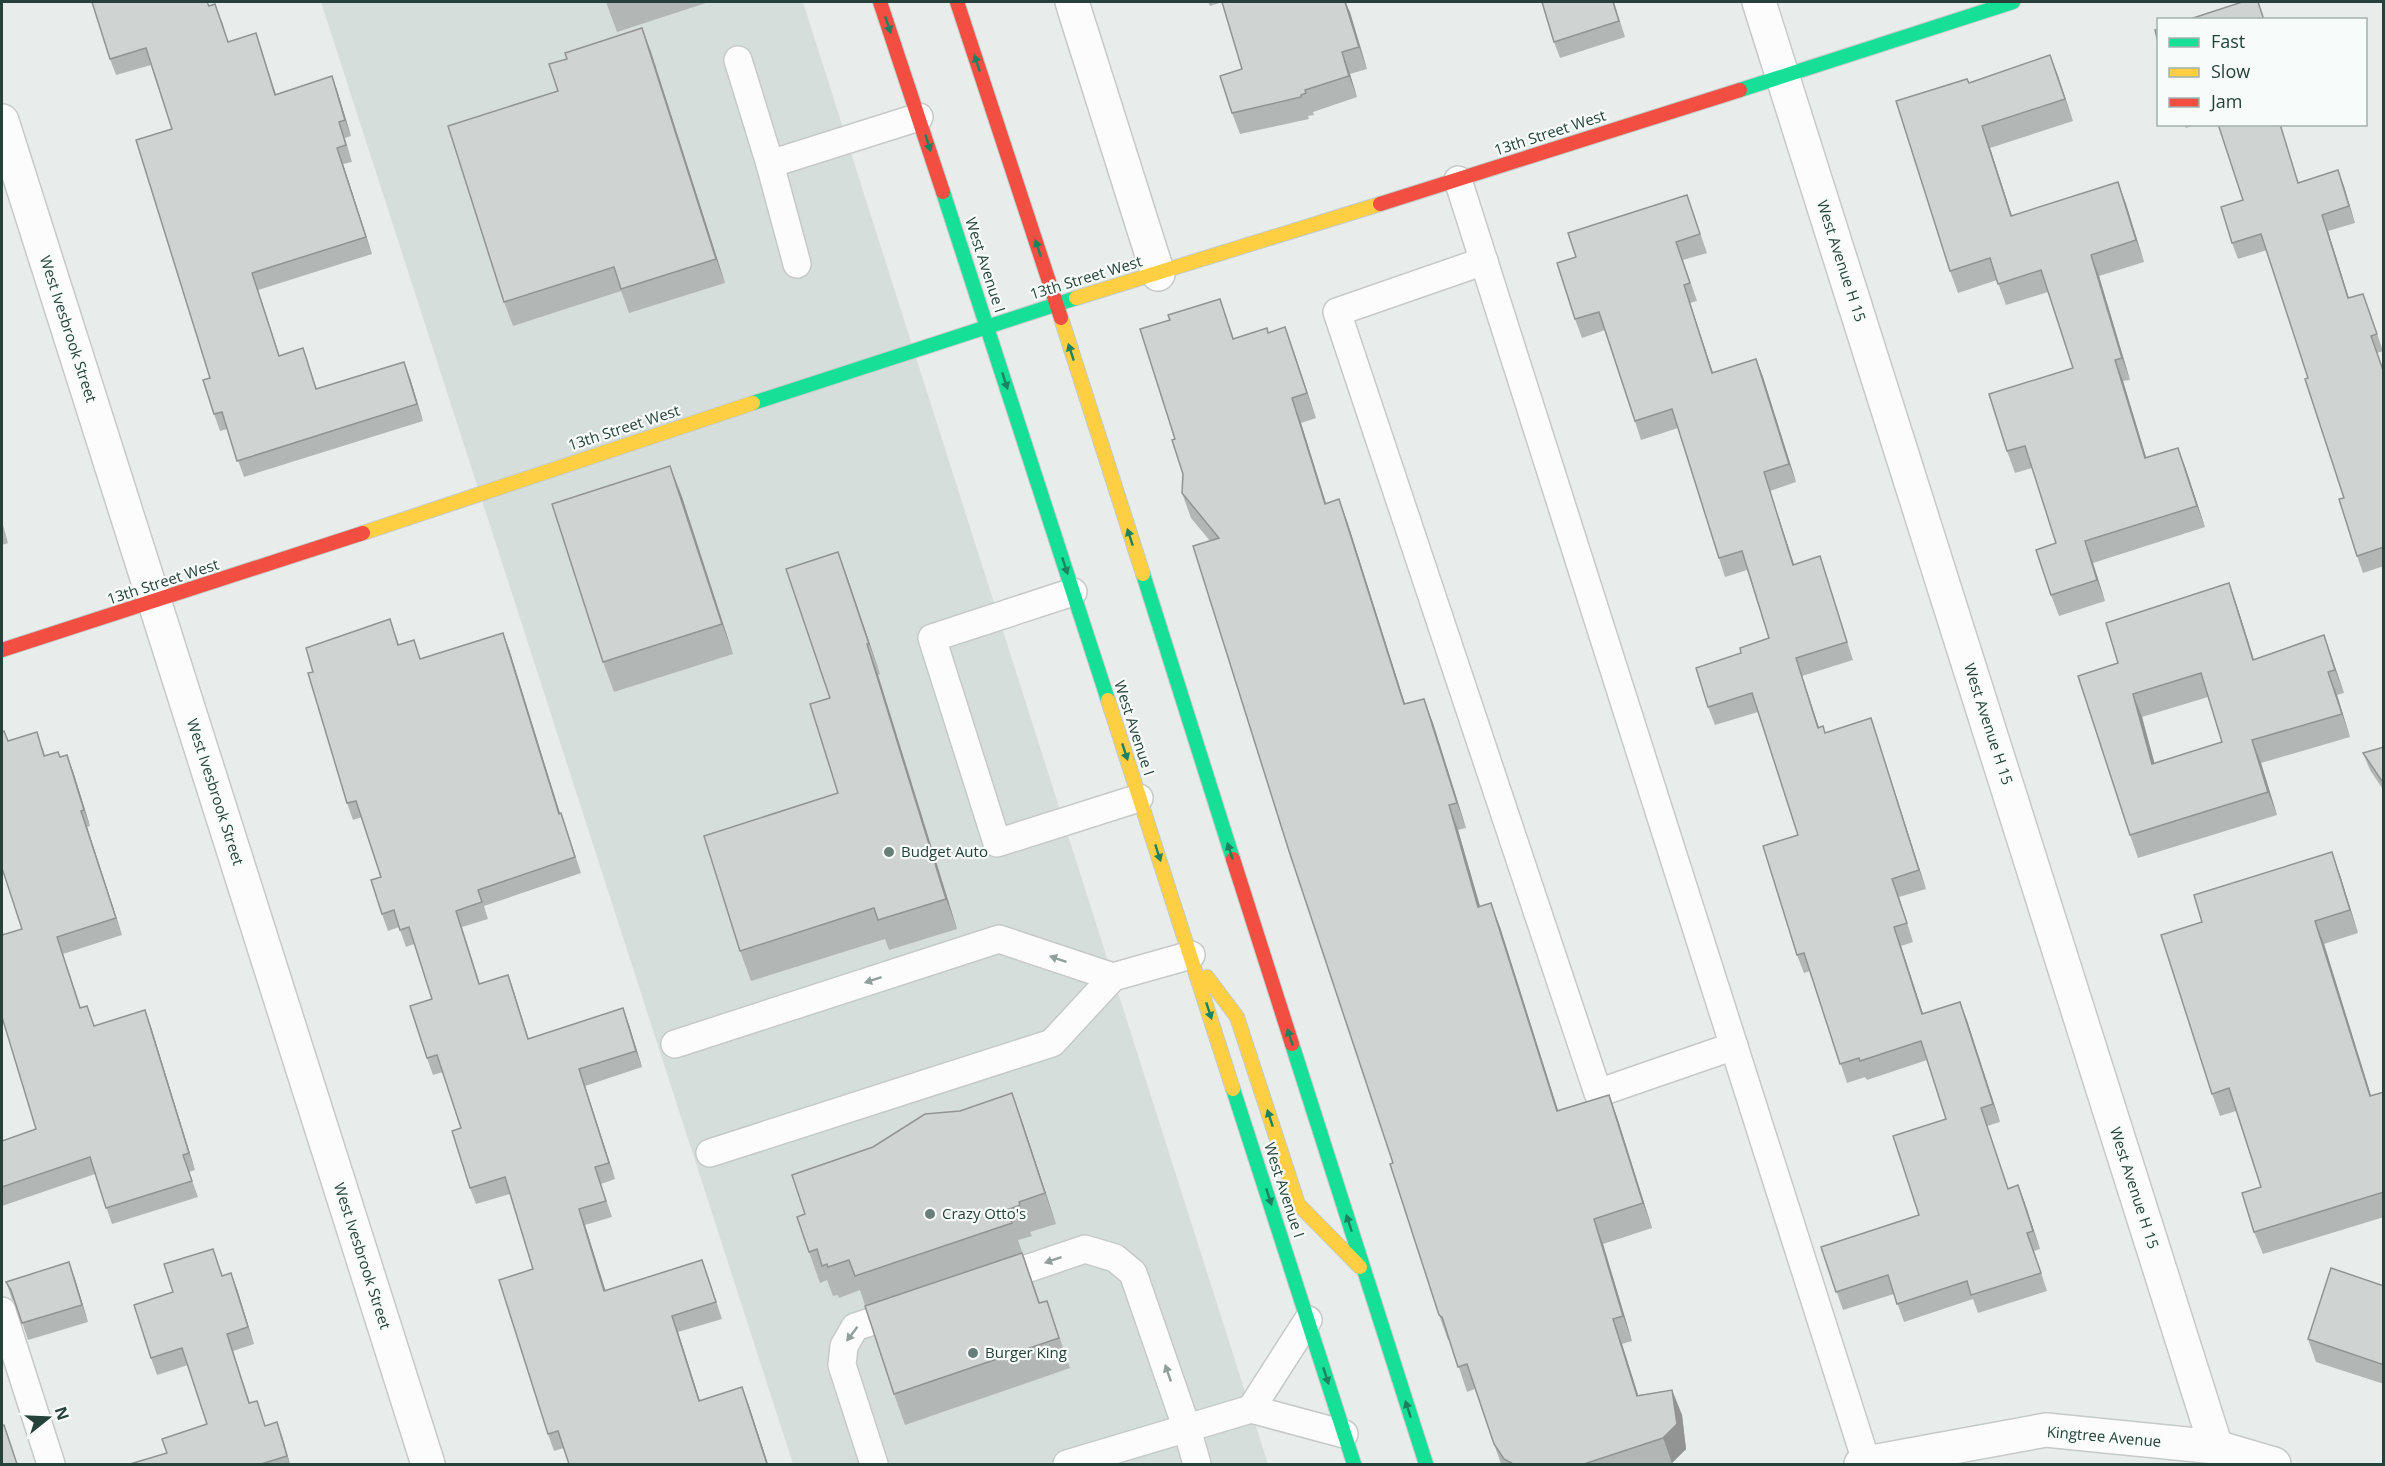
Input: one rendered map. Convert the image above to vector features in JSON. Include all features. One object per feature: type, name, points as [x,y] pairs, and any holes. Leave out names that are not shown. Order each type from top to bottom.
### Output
[{"type":"main road","name":"West Avenue I","points":[[880,2],[987,325],[1354,1464]]},
{"type":"main road","points":[[957,2],[1056,304],[1425,1464]]},
{"type":"main road","name":"13th Street West","points":[[2,650],[155,602],[987,325],[1458,180],[2013,2]]},
{"type":"main road","points":[[1191,955],[1237,1017],[1298,1204],[1364,1270]]},
{"type":"street","points":[[1071,2],[1158,274]]},
{"type":"street","name":"West Avenue H 15","points":[[1759,2],[2216,1447]]},
{"type":"street","name":"West Ivesbrook Street","points":[[2,121],[428,1464]]},
{"type":"street","name":"Kingtree Avenue","points":[[1865,1464],[2046,1430],[2216,1447],[2274,1464]]},
{"type":"lane","points":[[738,60],[770,164],[796,264]]},
{"type":"lane","points":[[770,164],[919,117]]},
{"type":"lane","points":[[1458,180],[1865,1464]]},
{"type":"lane","points":[[1484,261],[1337,312],[1598,1093],[1734,1046]]},
{"type":"lane","points":[[1073,592],[932,638],[997,843],[1139,798]]},
{"type":"lane","points":[[675,1044],[999,939],[1113,977]]},
{"type":"lane","points":[[710,1153],[1052,1043],[1113,977],[1191,955]]},
{"type":"lane","points":[[976,1286],[1085,1249],[1115,1258],[1133,1273],[1197,1464]]},
{"type":"lane","points":[[874,1464],[842,1365],[844,1346],[855,1327],[932,1301]]},
{"type":"lane","points":[[2,1311],[51,1464]]},
{"type":"lane","points":[[1251,1409],[1308,1320]]},
{"type":"lane","points":[[1067,1464],[1251,1409],[1344,1434]]},
{"type":"shaded area","points":[[321,2],[803,2],[1268,1464],[793,1464]]},
{"type":"building","points":[[92,2],[207,2],[209,6],[215,4],[228,42],[256,33],[275,95],[332,76],[345,120],[339,122],[346,145],[337,148],[366,237],[252,273],[279,356],[303,348],[316,389],[404,362],[417,404],[237,461],[222,412],[214,414],[203,380],[210,378],[136,140],[172,129],[146,48],[110,59]]},
{"type":"building","points":[[1222,2],[1345,2],[1359,47],[1342,52],[1349,76],[1305,90],[1306,93],[1301,97],[1232,113],[1220,76],[1242,69]]},
{"type":"building","points":[[1542,2],[1613,2],[1619,21],[1554,42]]},
{"type":"building","points":[[2242,2],[2258,2],[2263,18],[2193,18]]},
{"type":"building","points":[[642,28],[716,259],[621,289],[614,267],[504,302],[448,126],[558,91],[549,64],[567,59],[565,53]]},
{"type":"building","points":[[2050,55],[2065,99],[1982,126],[2011,216],[2118,182],[2136,240],[2091,255],[2122,358],[2115,360],[2145,458],[2178,448],[2197,506],[2085,541],[2097,580],[2051,595],[2036,550],[2056,543],[2025,446],[2007,451],[1989,394],[2073,368],[2041,270],[1998,284],[1990,258],[1950,271],[1896,101],[1967,79],[1969,83]]},
{"type":"building","points":[[2219,126],[2281,126],[2298,183],[2338,170],[2349,206],[2322,215],[2348,298],[2363,294],[2377,334],[2371,336],[2384,373],[2384,547],[2357,556],[2339,499],[2344,498],[2261,234],[2232,243],[2221,207],[2243,200]]},
{"type":"building","points":[[1687,195],[1700,234],[1676,242],[1690,283],[1684,285],[1712,373],[1756,359],[1789,464],[1764,472],[1793,565],[1820,556],[1847,642],[1796,658],[1818,728],[1823,726],[1825,733],[1871,718],[1919,870],[1892,879],[1907,923],[1894,927],[1922,1014],[1960,1002],[1993,1104],[1981,1108],[2008,1189],[2018,1185],[2033,1231],[2027,1233],[2041,1273],[1971,1295],[1967,1281],[1897,1304],[1888,1275],[1836,1292],[1821,1247],[1919,1215],[1893,1136],[1946,1119],[1921,1041],[1860,1061],[1859,1058],[1840,1064],[1804,953],[1797,955],[1763,846],[1798,835],[1752,693],[1708,707],[1696,668],[1741,653],[1740,648],[1769,638],[1742,551],[1719,558],[1672,409],[1635,421],[1599,312],[1575,319],[1557,263],[1576,257],[1568,233]]},
{"type":"building","points":[[1220,299],[1233,339],[1267,328],[1268,333],[1285,327],[1307,393],[1292,398],[1325,504],[1339,499],[1404,704],[1424,699],[1457,803],[1449,805],[1478,907],[1491,903],[1557,1111],[1609,1095],[1643,1203],[1594,1219],[1623,1316],[1613,1319],[1637,1396],[1672,1390],[1677,1424],[1663,1438],[1584,1464],[1513,1464],[1504,1459],[1494,1444],[1467,1364],[1458,1367],[1390,1164],[1393,1163],[1289,851],[1193,546],[1219,538],[1182,493],[1183,474],[1172,440],[1175,439],[1140,329],[1170,320],[1168,315]]},
{"type":"building","points":[[670,466],[722,624],[603,662],[552,504]]},
{"type":"building","points":[[838,552],[869,644],[867,644],[946,899],[878,920],[874,908],[740,951],[704,836],[838,793],[810,704],[830,698],[786,569]]},
{"type":"building","points":[[2229,583],[2253,660],[2324,635],[2335,670],[2328,672],[2342,714],[2252,740],[2268,792],[2130,835],[2078,676],[2118,663],[2106,623]],"holes":[[[2201,673],[2222,742],[2152,764],[2133,694]]]},
{"type":"building","points":[[390,619],[398,645],[414,640],[420,659],[503,633],[559,814],[561,813],[575,857],[478,890],[482,902],[456,911],[479,984],[508,975],[528,1039],[623,1008],[636,1051],[579,1069],[609,1163],[595,1167],[606,1201],[579,1209],[604,1291],[702,1260],[716,1302],[672,1316],[699,1401],[742,1387],[767,1464],[569,1464],[558,1431],[548,1434],[499,1280],[533,1269],[505,1177],[470,1188],[452,1131],[461,1128],[437,1055],[427,1058],[410,1006],[432,999],[409,927],[400,930],[394,910],[382,914],[371,880],[381,877],[356,801],[347,803],[308,673],[313,672],[306,648]]},
{"type":"building","points":[[4,731],[8,741],[37,732],[44,756],[58,752],[60,757],[67,755],[84,810],[81,811],[116,918],[57,937],[80,1008],[87,1006],[94,1026],[145,1010],[189,1153],[183,1155],[192,1181],[106,1208],[90,1157],[2,1187],[2,1141],[36,1129],[2,1017],[2,935],[22,929],[2,868],[2,732]]},
{"type":"building","points":[[2384,747],[2384,784],[2363,753]]},
{"type":"building","points":[[2332,852],[2350,910],[2315,921],[2370,1096],[2384,1092],[2384,1192],[2254,1232],[2242,1193],[2261,1187],[2229,1088],[2212,1094],[2161,935],[2202,922],[2194,895]]},
{"type":"building","name":"Crazy Otto's","points":[[1012,1093],[1045,1193],[1019,1202],[1020,1205],[1007,1210],[1012,1223],[855,1276],[849,1260],[828,1267],[827,1264],[822,1266],[817,1249],[809,1252],[797,1217],[805,1214],[792,1175],[873,1147],[925,1114],[960,1111]]},
{"type":"building","points":[[213,1249],[222,1276],[231,1273],[248,1327],[227,1334],[249,1403],[257,1401],[265,1426],[277,1422],[287,1456],[261,1464],[130,1464],[167,1453],[162,1439],[207,1424],[182,1348],[151,1358],[134,1305],[173,1292],[164,1264]]},
{"type":"building","name":"Burger King","points":[[1022,1253],[1039,1303],[1047,1301],[1059,1338],[894,1394],[865,1306]]},
{"type":"building","points":[[69,1262],[82,1305],[22,1323],[6,1282]]},
{"type":"building","points":[[2331,1268],[2384,1286],[2384,1365],[2308,1339]]},
{"type":"building","points":[[4,1425],[17,1464],[2,1464],[2,1426]]},
{"type":"traffic: fast","points":[[1740,90],[2013,2]]},
{"type":"traffic: fast","points":[[943,192],[1108,700]]},
{"type":"traffic: fast","points":[[753,403],[1076,298]]},
{"type":"traffic: fast","points":[[1143,574],[1233,859]]},
{"type":"traffic: fast","points":[[1292,1044],[1426,1464]]},
{"type":"traffic: fast","points":[[1233,1089],[1354,1464]]},
{"type":"traffic: slow","points":[[1076,298],[1380,204]]},
{"type":"traffic: slow","points":[[1061,318],[1143,574]]},
{"type":"traffic: slow","points":[[363,533],[753,403]]},
{"type":"traffic: slow","points":[[1108,700],[1233,1089]]},
{"type":"traffic: slow","points":[[1207,977],[1237,1017],[1298,1204],[1360,1267]]},
{"type":"traffic: jam","points":[[880,2],[943,192]]},
{"type":"traffic: jam","points":[[957,2],[1061,318]]},
{"type":"traffic: jam","points":[[1380,204],[1740,90]]},
{"type":"traffic: jam","points":[[2,650],[363,533]]},
{"type":"traffic: jam","points":[[1233,859],[1292,1044]]},
{"type":"place","name":"Budget Auto","points":[[889,852]]},
{"type":"place","name":"Crazy Otto's","points":[[930,1214]]},
{"type":"place","name":"Burger King","points":[[973,1353]]}]
